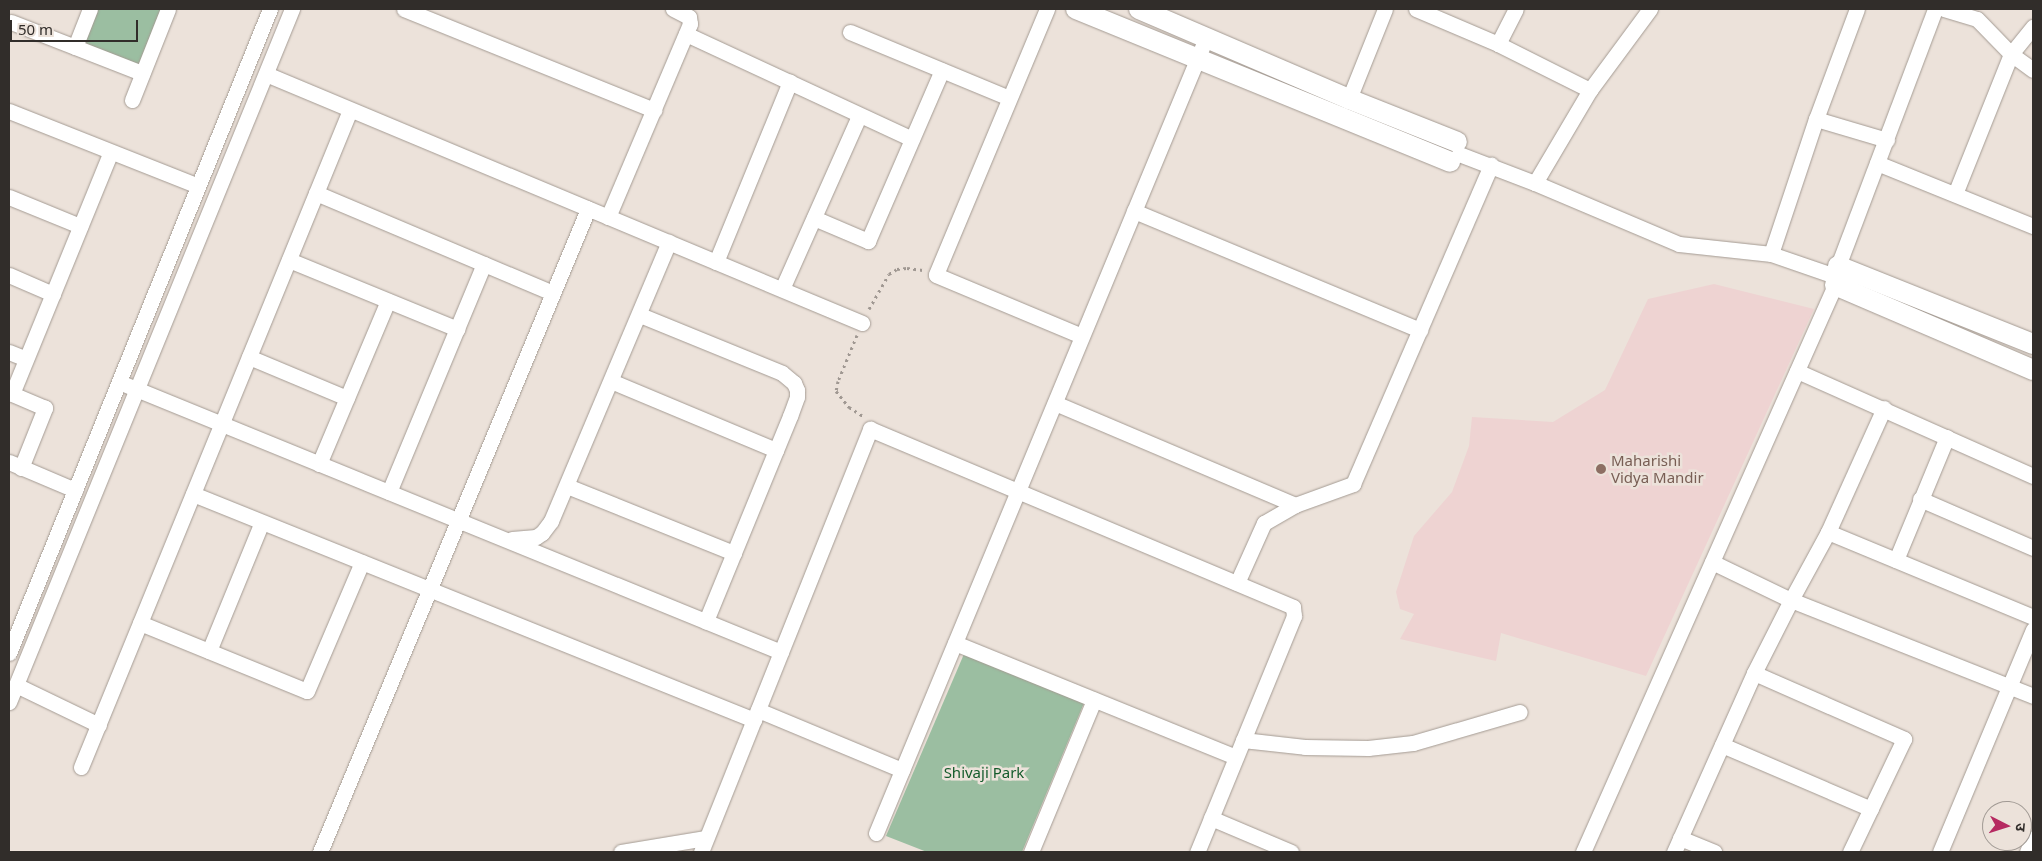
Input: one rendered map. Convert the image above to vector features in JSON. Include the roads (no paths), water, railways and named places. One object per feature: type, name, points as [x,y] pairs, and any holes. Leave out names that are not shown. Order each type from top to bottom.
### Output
[{"type":"street","points":[[75,47],[90,9]]},
{"type":"street","points":[[132,100],[168,9]]},
{"type":"street","points":[[9,653],[270,9]]},
{"type":"street","points":[[9,702],[292,9]]},
{"type":"street","points":[[608,217],[686,34],[690,19],[674,9]]},
{"type":"street","points":[[1047,9],[936,275],[1082,336]]},
{"type":"street","points":[[1076,9],[1197,59],[1535,183],[1679,244],[1771,254],[2033,344]]},
{"type":"street","points":[[1139,9],[1164,14],[1206,38],[1349,99],[1455,153]]},
{"type":"street","points":[[1349,99],[1385,9]]},
{"type":"street","points":[[1416,9],[1498,44],[1590,90]]},
{"type":"street","points":[[1498,44],[1516,9]]},
{"type":"street","points":[[1535,183],[1590,90],[1650,9]]},
{"type":"street","points":[[1771,254],[1816,119],[1857,9]]},
{"type":"street","points":[[1583,852],[1797,371],[1836,276],[1935,9]]},
{"type":"street","points":[[1944,9],[1977,19],[2011,54],[2033,70]]},
{"type":"street","points":[[409,10],[654,110]]},
{"type":"street","points":[[12,20],[142,73]]},
{"type":"street","points":[[1954,194],[2011,54],[2033,27]]},
{"type":"street","points":[[850,32],[1009,98]]},
{"type":"street","points":[[686,34],[912,139]]},
{"type":"street","points":[[876,833],[1206,38]]},
{"type":"street","points":[[814,218],[868,241],[942,70]]},
{"type":"street","points":[[266,74],[862,323]]},
{"type":"street","points":[[716,262],[790,82]]},
{"type":"street","points":[[81,767],[350,110]]},
{"type":"street","points":[[9,111],[198,186]]},
{"type":"street","points":[[782,290],[859,116]]},
{"type":"street","points":[[1816,119],[1886,140]]},
{"type":"street","points":[[75,490],[15,465],[45,408],[12,394],[111,152]]},
{"type":"street","points":[[1877,163],[2033,226]]},
{"type":"street","points":[[1237,583],[1264,523],[1295,506],[1353,484],[1491,166]]},
{"type":"street","points":[[316,193],[553,293]]},
{"type":"street","points":[[9,197],[80,226]]},
{"type":"street","points":[[320,852],[588,209]]},
{"type":"street","points":[[1134,211],[1420,330]]},
{"type":"street","points":[[505,539],[528,539],[542,534],[551,521],[640,315],[669,242]]},
{"type":"street","points":[[289,260],[457,329]]},
{"type":"street","points":[[389,492],[484,264]]},
{"type":"street","points":[[9,275],[53,294]]},
{"type":"street","points":[[1836,276],[2033,370]]},
{"type":"street","points":[[319,464],[388,301]]},
{"type":"street","points":[[640,315],[782,373],[794,383],[797,397],[706,621]]},
{"type":"street","points":[[9,352],[26,359]]},
{"type":"street","points":[[249,357],[347,398]]},
{"type":"street","points":[[1797,371],[1884,408],[2033,476]]},
{"type":"street","points":[[611,381],[776,450]]},
{"type":"street","points":[[119,382],[781,652]]},
{"type":"street","points":[[1055,403],[1295,506]]},
{"type":"street","points":[[1674,852],[1754,673],[1828,532],[1884,408]]},
{"type":"street","points":[[621,852],[704,845],[870,428],[1293,607],[1294,616],[1197,852]]},
{"type":"street","points":[[1896,560],[1920,499],[1948,437]]},
{"type":"street","points":[[567,486],[734,553]]},
{"type":"street","points":[[193,494],[430,589],[902,770]]},
{"type":"street","points":[[1920,499],[2033,548]]},
{"type":"street","points":[[210,651],[262,522]]},
{"type":"street","points":[[1828,532],[2033,617]]},
{"type":"street","points":[[140,623],[307,691],[362,562]]},
{"type":"street","points":[[1712,562],[1791,600],[2033,696]]},
{"type":"street","points":[[1940,852],[2033,630]]},
{"type":"street","points":[[955,643],[1236,757]]},
{"type":"street","points":[[1754,673],[1904,739],[1850,852]]},
{"type":"street","points":[[16,685],[99,725]]},
{"type":"street","points":[[1031,852],[1094,700]]},
{"type":"street","points":[[1243,740],[1305,747],[1368,748],[1413,742],[1520,712]]},
{"type":"street","points":[[1722,744],[1871,809]]},
{"type":"street","points":[[1211,818],[1291,852]]},
{"type":"street","points":[[1680,838],[1714,852]]},
{"type":"street","points":[[2027,852],[2033,838]]},
{"type":"place","name":"Maharishi Vidya Mandir","points":[[1601,469]]},
{"type":"park label","name":"Shivaji Park","points":[[984,773]]}]
